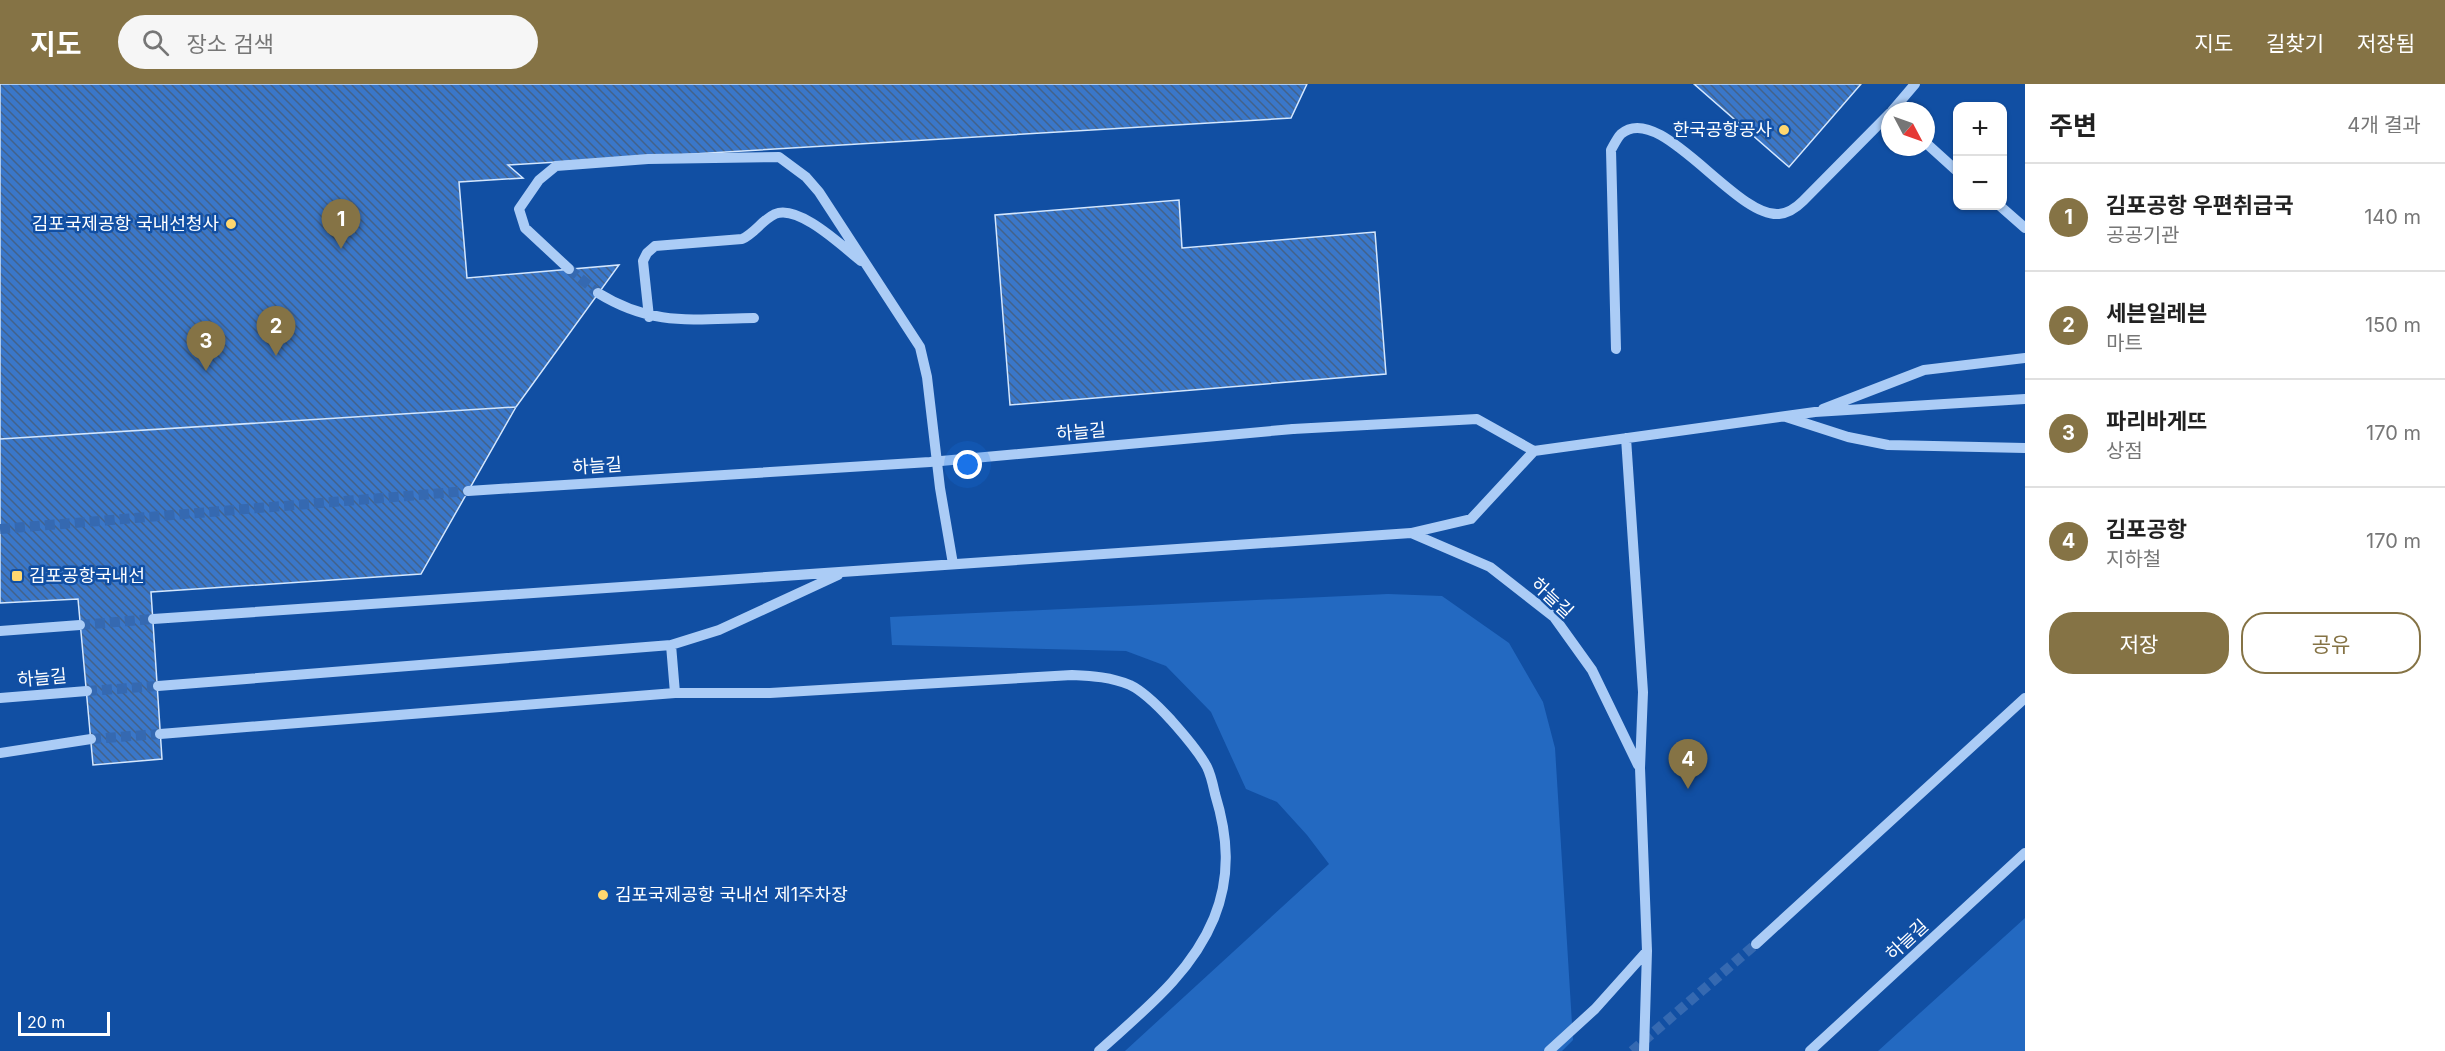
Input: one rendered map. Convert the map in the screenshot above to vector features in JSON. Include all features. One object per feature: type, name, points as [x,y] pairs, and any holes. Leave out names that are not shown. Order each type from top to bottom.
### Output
[{"type":"lane","points":[[1900,102],[1915,84]]},
{"type":"lane","points":[[1616,349],[1611,150],[1620,135],[1638,128],[1658,133],[1744,200],[1760,210],[1779,214],[1789,211],[1803,201],[1881,122]]},
{"type":"lane","points":[[1935,151],[1953,167]]},
{"type":"lane","points":[[569,269],[534,239],[521,219],[519,209],[547,171],[556,166],[648,159],[779,157],[806,177],[920,347],[927,377],[940,489],[952,564]]},
{"type":"lane","points":[[2005,210],[2025,228]]},
{"type":"lane","points":[[649,317],[644,261],[647,253],[655,246],[742,239],[753,234],[769,217],[777,213],[786,211],[802,217],[868,267]]},
{"type":"lane","points":[[598,293],[621,307],[649,317],[672,320],[754,318]]},
{"type":"lane","points":[[1815,412],[1924,370],[2025,358]]},
{"type":"lane","points":[[1534,450],[1781,415],[2025,399]]},
{"type":"lane","points":[[1781,415],[1848,438],[1888,445],[2025,448]]},
{"type":"lane","name":"하늘길","points":[[153,619],[1411,533],[1472,519],[1534,450],[1477,419],[1293,429],[930,462],[468,491]]},
{"type":"lane","name":"하늘길","points":[[1626,438],[1642,692],[1640,768],[1647,951],[1644,1051]]},
{"type":"lane","name":"하늘길","points":[[1411,533],[1490,567],[1554,617],[1592,670],[1640,768]]},
{"type":"lane","name":"하늘길","points":[[158,686],[671,645],[719,630],[763,612],[844,572]]},
{"type":"lane","points":[[0,631],[80,625]]},
{"type":"lane","points":[[671,645],[675,693]]},
{"type":"lane","points":[[160,734],[675,693],[770,693],[1072,675],[1105,676],[1132,686],[1160,707],[1185,735],[1208,768],[1220,808],[1227,852],[1224,886],[1214,919],[1191,961],[1165,992],[1099,1051]]},
{"type":"lane","name":"하늘길","points":[[0,698],[87,691]]},
{"type":"lane","points":[[1756,944],[2025,698]]},
{"type":"lane","points":[[0,753],[91,739]]},
{"type":"lane","name":"하늘길","points":[[1810,1051],[2025,853]]},
{"type":"lane","points":[[1549,1051],[1619,985],[1647,951]]},
{"type":"shaded area","points":[[1388,594],[1442,596],[1509,643],[1543,702],[1555,748],[1573,1040],[1562,1051],[1125,1051],[1329,864],[1277,802],[1246,789],[1211,712],[1166,666],[1126,651],[892,645],[890,617]]},
{"type":"shaded area","points":[[2025,918],[2025,1051],[1878,1051]]},
{"type":"building","name":"김포국제공항 국내선청사","points":[[0,84],[1307,84],[1291,118],[508,165],[523,178],[459,182],[467,278],[619,265],[516,407],[0,439]]},
{"type":"building","name":"한국공항공사","points":[[1694,84],[1861,84],[1789,167]]},
{"type":"building","points":[[1179,200],[1182,248],[1375,232],[1386,374],[1010,405],[995,215]]},
{"type":"building","points":[[516,407],[421,574],[151,592],[162,759],[93,765],[78,599],[0,603],[0,439]]},
{"type":"tunnel","points":[[569,269],[598,293]]},
{"type":"tunnel","points":[[0,529],[468,491]]},
{"type":"tunnel","points":[[80,625],[153,619]]},
{"type":"tunnel","points":[[87,691],[158,686]]},
{"type":"tunnel","points":[[91,739],[160,734]]},
{"type":"tunnel","points":[[1632,1051],[1756,944]]},
{"type":"place","name":"한국공항공사","points":[[1784,130]]},
{"type":"place","name":"김포국제공항 국내선청사","points":[[231,224]]},
{"type":"place","name":"김포공항 우편취급국","points":[[341,249]]},
{"type":"place","name":"세븐일레븐","points":[[276,356]]},
{"type":"place","name":"파리바게뜨","points":[[206,371]]},
{"type":"place","name":"김포공항국내선","points":[[17,576]]},
{"type":"place","name":"김포공항","points":[[1688,789]]},
{"type":"place","name":"김포국제공항 국내선 제1주차장","points":[[603,895]]}]
